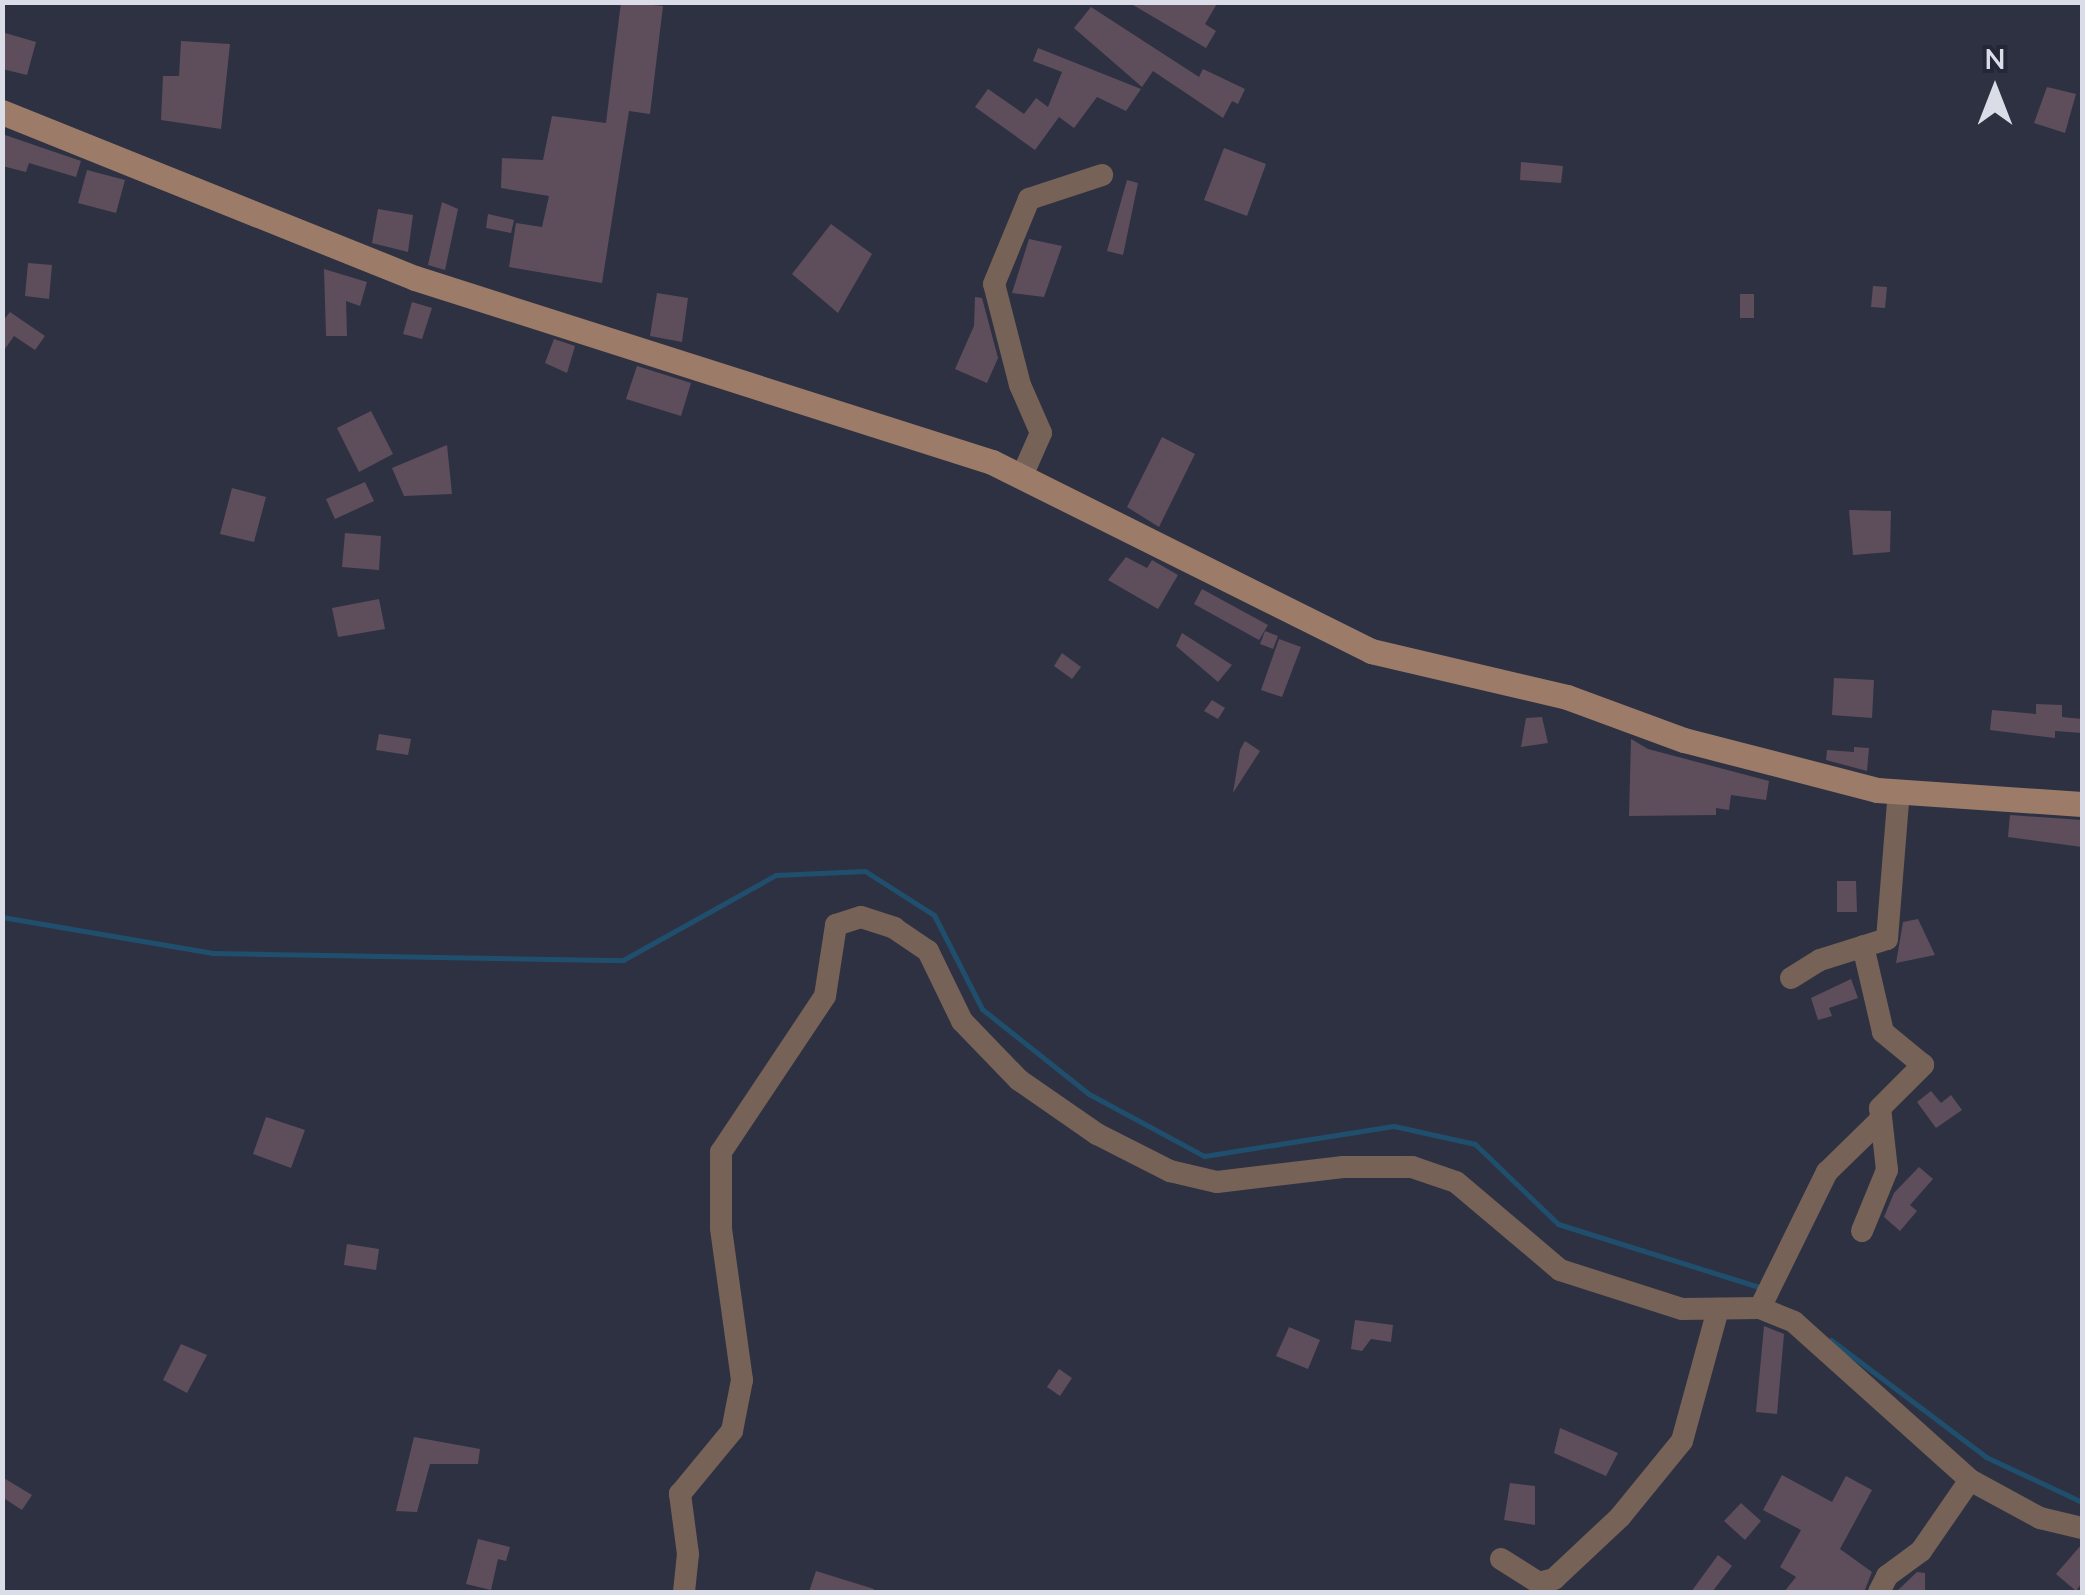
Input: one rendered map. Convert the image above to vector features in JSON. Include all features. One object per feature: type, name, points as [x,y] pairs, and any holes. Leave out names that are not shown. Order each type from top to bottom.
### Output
[{"type":"street","points":[[2,112],[415,278],[862,416],[1022,476],[1372,650],[1567,698],[1684,740],[1899,791],[2082,804]]},
{"type":"street","points":[[1022,476],[1041,433],[1020,385],[994,284],[1030,199],[1102,175]]},
{"type":"street","points":[[1791,978],[1820,960],[1887,939],[1899,791]]},
{"type":"street","points":[[684,1592],[688,1554],[680,1494],[732,1430],[742,1380],[722,1228],[722,1152],[825,996],[836,925],[860,917],[894,928],[928,951],[962,1021],[1019,1080],[1096,1134],[1170,1171],[1217,1182],[1343,1167],[1412,1167],[1456,1182],[1560,1270],[1682,1309],[1718,1309],[1765,1293],[1826,1172],[1877,1123]]},
{"type":"street","points":[[1862,1231],[1887,1170],[1877,1123],[1880,1108],[1923,1065],[1883,1032],[1864,946]]},
{"type":"street","points":[[1765,1293],[1970,1480],[2040,1518],[2082,1528]]},
{"type":"street","points":[[1501,1559],[1539,1583],[1554,1580],[1620,1517],[1682,1441],[1718,1309]]},
{"type":"street","points":[[1879,1592],[1887,1576],[1921,1552],[1970,1480]]},
{"type":"building","points":[[621,2],[663,6],[650,114],[629,111],[602,283],[509,267],[516,223],[542,227],[549,196],[501,188],[502,158],[543,160],[552,116],[606,123]]},
{"type":"building","points":[[1128,2],[1218,2],[1205,24],[1216,31],[1206,48]]},
{"type":"building","points":[[1091,7],[1199,77],[1203,69],[1245,89],[1238,104],[1232,101],[1223,118],[1153,71],[1142,87],[1074,28]]},
{"type":"building","points":[[2,32],[36,42],[27,75],[2,69]]},
{"type":"building","points":[[181,41],[230,44],[221,129],[161,120],[163,76],[179,76]]},
{"type":"building","points":[[1038,48],[1141,89],[1126,111],[1097,97],[1074,128],[1059,117],[1035,150],[975,107],[988,89],[1024,114],[1036,98],[1048,107],[1062,72],[1033,61]]},
{"type":"building","points":[[2047,87],[2076,94],[2065,133],[2034,123]]},
{"type":"building","points":[[2,134],[81,161],[76,177],[29,163],[26,172],[2,166]]},
{"type":"building","points":[[1224,148],[1266,164],[1247,216],[1204,200]]},
{"type":"building","points":[[1521,162],[1563,166],[1561,183],[1520,180]]},
{"type":"building","points":[[87,170],[125,180],[116,213],[78,203]]},
{"type":"building","points":[[1127,180],[1138,183],[1123,255],[1107,251]]},
{"type":"building","points":[[442,202],[458,209],[445,270],[428,265]]},
{"type":"building","points":[[378,209],[413,215],[408,252],[372,243]]},
{"type":"building","points":[[488,214],[514,220],[511,233],[486,228]]},
{"type":"building","points":[[831,224],[872,254],[838,313],[792,274]]},
{"type":"building","points":[[1029,239],[1062,246],[1044,297],[1012,293]]},
{"type":"building","points":[[28,263],[52,265],[49,299],[25,296]]},
{"type":"building","points":[[324,269],[367,282],[360,306],[346,301],[347,336],[326,336]]},
{"type":"building","points":[[1873,286],[1887,287],[1885,308],[1871,307]]},
{"type":"building","points":[[657,293],[688,298],[682,342],[650,336]]},
{"type":"building","points":[[1740,294],[1754,294],[1754,318],[1740,318]]},
{"type":"building","points":[[975,297],[982,298],[998,358],[987,383],[955,369],[974,326]]},
{"type":"building","points":[[412,302],[432,308],[422,339],[403,334]]},
{"type":"building","points":[[10,312],[45,336],[35,350],[14,336],[2,353],[2,322]]},
{"type":"building","points":[[554,339],[575,346],[567,373],[545,363]]},
{"type":"building","points":[[637,366],[691,383],[681,416],[626,399]]},
{"type":"building","points":[[371,411],[393,454],[359,472],[337,428]]},
{"type":"building","points":[[1162,437],[1195,454],[1159,527],[1127,507]]},
{"type":"building","points":[[447,445],[452,494],[404,496],[392,468]]},
{"type":"building","points":[[365,482],[374,501],[335,519],[326,499]]},
{"type":"building","points":[[232,488],[266,497],[254,542],[220,534]]},
{"type":"building","points":[[1849,510],[1891,511],[1890,552],[1853,555]]},
{"type":"building","points":[[345,533],[381,536],[379,570],[342,567]]},
{"type":"building","points":[[1126,557],[1147,568],[1152,560],[1178,575],[1158,609],[1108,580]]},
{"type":"building","points":[[1202,589],[1268,625],[1259,640],[1194,604]]},
{"type":"building","points":[[379,599],[385,629],[338,637],[332,608]]},
{"type":"building","points":[[1265,631],[1278,636],[1273,649],[1260,644]]},
{"type":"building","points":[[1182,633],[1232,665],[1218,682],[1176,646]]},
{"type":"building","points":[[1279,639],[1301,647],[1282,697],[1261,690]]},
{"type":"building","points":[[1062,653],[1081,667],[1072,679],[1054,666]]},
{"type":"building","points":[[1834,678],[1874,680],[1872,718],[1832,715]]},
{"type":"building","points":[[1212,700],[1225,708],[1218,719],[1204,711]]},
{"type":"building","points":[[2036,704],[2062,705],[2062,717],[2082,719],[2082,733],[2055,731],[2055,738],[1990,730],[1992,710],[2036,714]]},
{"type":"building","points":[[1542,717],[1548,743],[1521,747],[1526,718]]},
{"type":"building","points":[[379,734],[411,739],[408,755],[376,750]]},
{"type":"building","points":[[1631,739],[1648,749],[1769,781],[1766,800],[1731,795],[1729,810],[1716,808],[1716,815],[1629,816]]},
{"type":"building","points":[[1245,741],[1260,751],[1233,793],[1240,750]]},
{"type":"building","points":[[1854,747],[1869,748],[1867,771],[1826,760],[1827,750],[1854,752]]},
{"type":"building","points":[[2010,815],[2082,820],[2082,847],[2008,837]]},
{"type":"building","points":[[1837,881],[1856,881],[1857,912],[1837,912]]},
{"type":"building","points":[[1918,919],[1935,955],[1896,963],[1903,922]]},
{"type":"building","points":[[1851,979],[1858,998],[1829,1008],[1832,1016],[1818,1020],[1811,998]]},
{"type":"building","points":[[1931,1091],[1941,1103],[1951,1095],[1962,1110],[1936,1128],[1917,1102]]},
{"type":"building","points":[[266,1117],[305,1130],[291,1168],[253,1154]]},
{"type":"building","points":[[1919,1167],[1933,1179],[1910,1205],[1917,1211],[1900,1231],[1884,1217],[1894,1193]]},
{"type":"building","points":[[347,1244],[379,1249],[376,1270],[344,1265]]},
{"type":"building","points":[[1355,1320],[1393,1325],[1391,1342],[1371,1339],[1362,1351],[1351,1349]]},
{"type":"building","points":[[1764,1326],[1784,1334],[1777,1414],[1756,1412]]},
{"type":"building","points":[[1289,1327],[1320,1340],[1308,1369],[1276,1356]]},
{"type":"building","points":[[181,1344],[207,1355],[187,1393],[163,1380]]},
{"type":"building","points":[[1059,1369],[1072,1378],[1060,1396],[1047,1387]]},
{"type":"building","points":[[1560,1428],[1618,1453],[1606,1476],[1554,1453]]},
{"type":"building","points":[[414,1437],[480,1449],[478,1464],[430,1464],[417,1512],[396,1511]]},
{"type":"building","points":[[1782,1475],[1832,1502],[1846,1476],[1872,1490],[1840,1549],[1872,1572],[1864,1592],[1784,1592],[1796,1577],[1780,1567],[1801,1530],[1763,1510]]},
{"type":"building","points":[[2,1477],[32,1495],[22,1510],[2,1497]]},
{"type":"building","points":[[1510,1483],[1535,1486],[1535,1525],[1504,1520]]},
{"type":"building","points":[[1741,1503],[1761,1521],[1745,1540],[1724,1521]]},
{"type":"building","points":[[478,1539],[510,1547],[506,1561],[498,1559],[491,1590],[466,1584]]},
{"type":"building","points":[[2082,1544],[2082,1583],[2076,1591],[2056,1574]]},
{"type":"building","points":[[1718,1555],[1732,1566],[1712,1592],[1691,1592]]},
{"type":"building","points":[[816,1571],[874,1589],[873,1592],[809,1592]]},
{"type":"building","points":[[1917,1572],[1925,1573],[1925,1592],[1896,1592]]},
{"type":"waterway","points":[[2,917],[213,953],[623,960],[776,875],[865,871],[934,915],[982,1009],[1089,1094],[1204,1156],[1394,1126],[1475,1144],[1558,1224],[1762,1288]]},
{"type":"waterway","points":[[1831,1340],[1986,1457],[2082,1502]]}]
